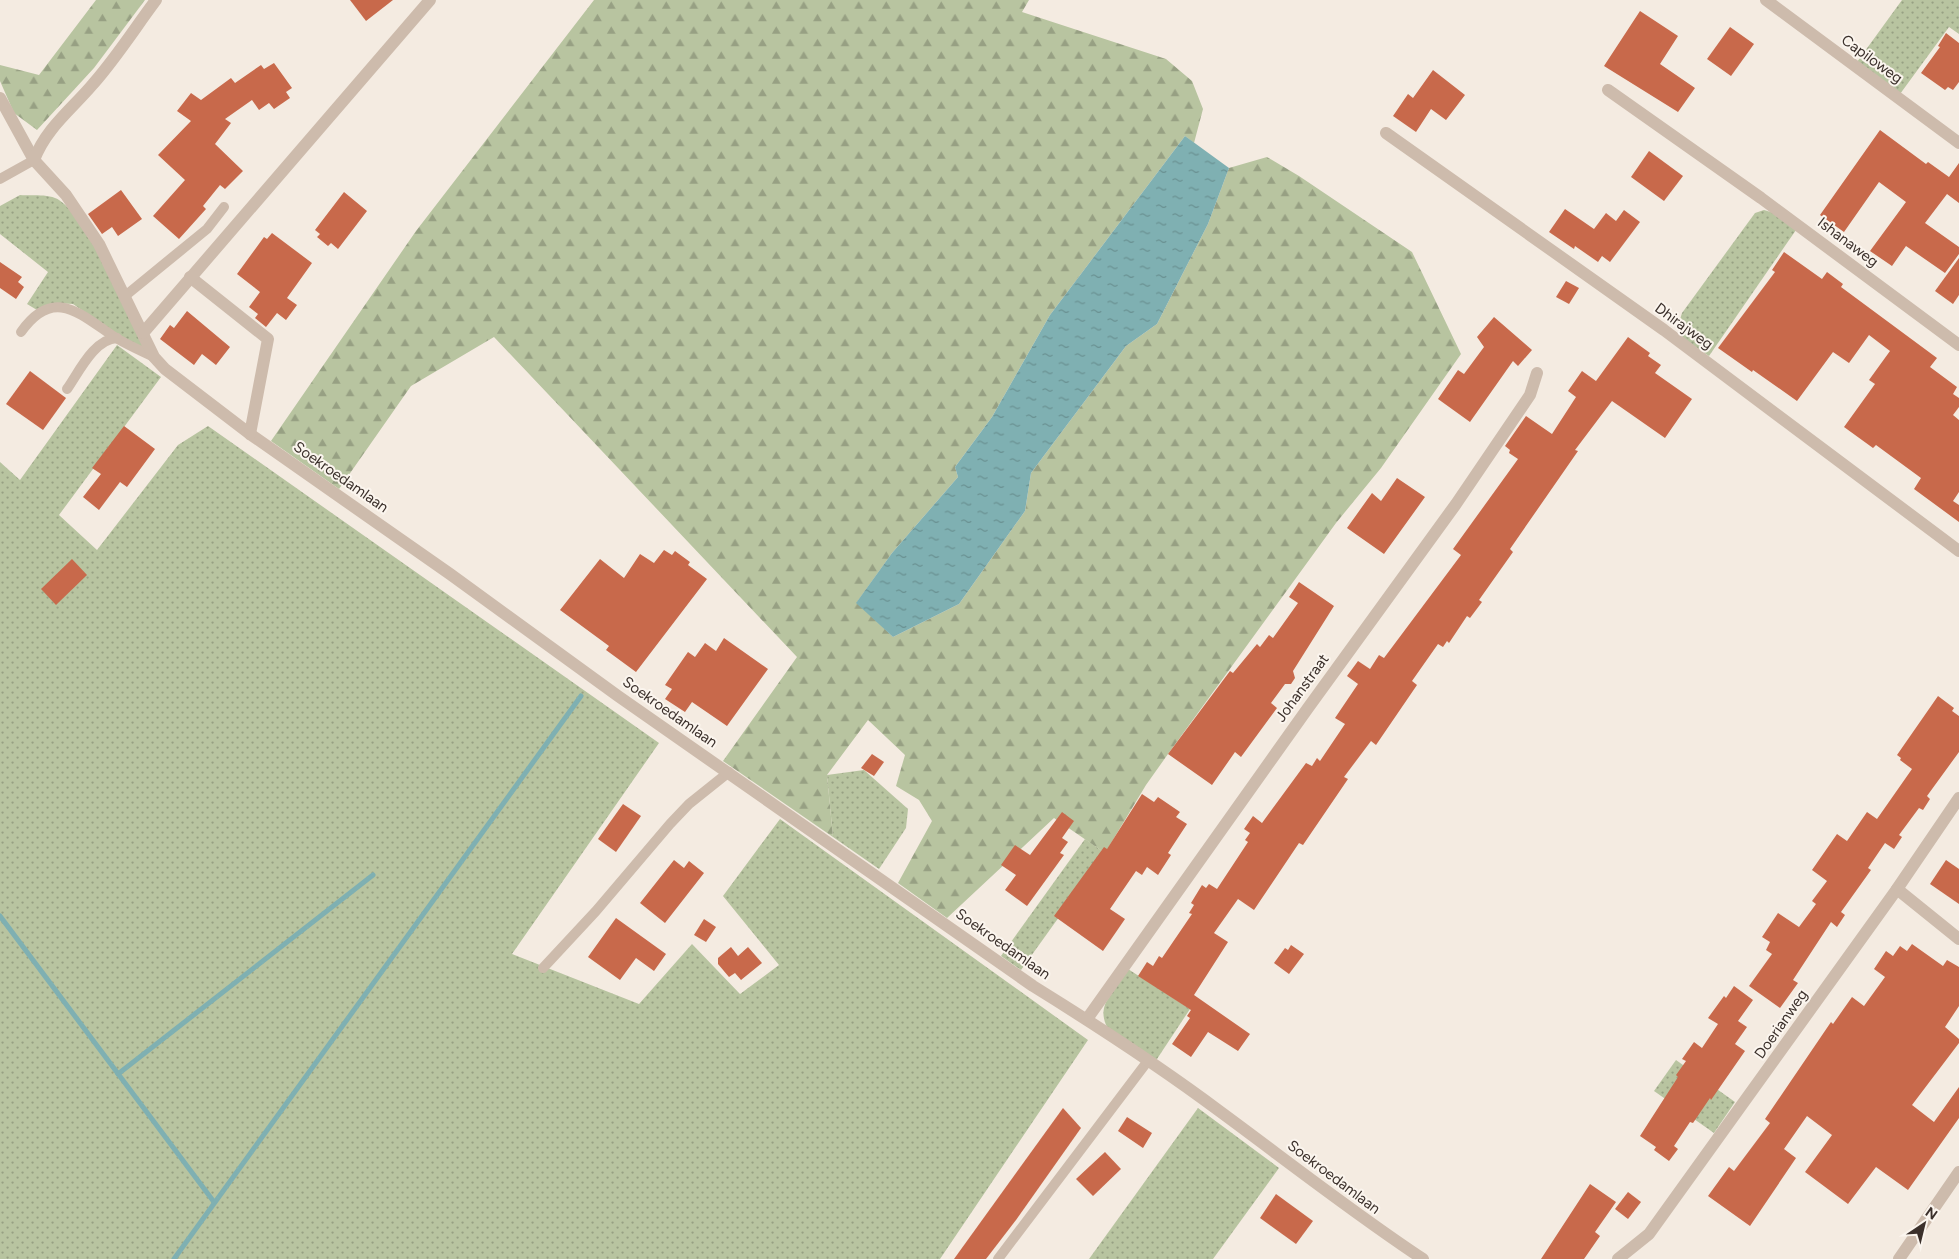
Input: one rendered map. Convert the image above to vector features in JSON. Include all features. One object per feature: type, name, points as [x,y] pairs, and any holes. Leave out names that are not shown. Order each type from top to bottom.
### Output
[{"type":"street","points":[[34,160],[40,144],[54,125],[94,84],[156,0]]},
{"type":"street","points":[[143,333],[430,0]]},
{"type":"street","name":"Capiloweg","points":[[1766,0],[1959,143]]},
{"type":"street","name":"Ishanaweg","points":[[1608,90],[1761,198],[1959,345]]},
{"type":"street","name":"Soekroedamlaan","points":[[0,98],[34,160],[66,194],[99,244],[154,357],[165,369],[250,434],[1033,986],[1087,1019],[1217,1109],[1373,1226],[1423,1259]]},
{"type":"street","name":"Dhirajweg","points":[[1386,132],[1664,330],[1959,551]]},
{"type":"street","points":[[190,277],[268,339],[250,434]]},
{"type":"street","name":"Johanstraat","points":[[1087,1019],[1456,504],[1530,395],[1537,373]]},
{"type":"street","name":"Doerianweg","points":[[1618,1259],[1649,1234],[1897,889],[1959,798]]},
{"type":"street","points":[[1897,889],[1959,939]]},
{"type":"street","points":[[1899,1259],[1959,1172]]},
{"type":"lane","points":[[0,179],[34,160]]},
{"type":"lane","points":[[125,296],[207,229],[224,207]]},
{"type":"lane","points":[[21,332],[31,318],[53,308],[63,308],[84,315],[117,338],[154,357]]},
{"type":"lane","points":[[67,389],[101,344],[110,339],[117,338]]},
{"type":"lane","points":[[542,968],[609,897],[670,824],[689,804],[728,772]]},
{"type":"lane","points":[[998,1259],[1147,1062]]},
{"type":"green space","points":[[96,0],[145,0],[94,68],[37,130],[14,113],[0,81],[0,65],[39,75]]},
{"type":"green space","points":[[594,0],[1029,0],[1022,12],[1166,59],[1192,81],[1203,109],[1194,143],[1185,136],[1050,315],[992,417],[955,467],[958,477],[892,553],[857,602],[893,637],[959,604],[1025,511],[1031,473],[1126,346],[1157,324],[1208,224],[1229,168],[1267,157],[1299,176],[1412,252],[1461,354],[1381,468],[1336,523],[1168,754],[1146,785],[1105,853],[1054,818],[947,918],[898,883],[932,821],[919,800],[896,786],[905,755],[868,720],[827,775],[833,837],[723,761],[797,657],[494,337],[411,386],[339,489],[271,441],[416,231]]},
{"type":"green space","points":[[1902,0],[1959,0],[1959,34],[1949,27],[1900,94],[1857,62]]},
{"type":"green space","points":[[20,195],[55,198],[67,207],[80,223],[107,269],[148,356],[73,304],[56,303],[37,310],[27,304],[48,272],[0,234],[0,206]]},
{"type":"green space","points":[[1764,210],[1774,213],[1796,230],[1709,356],[1680,337],[1678,326],[1682,313],[1755,213]]},
{"type":"green space","points":[[117,345],[161,377],[59,515],[97,550],[178,445],[208,426],[659,743],[512,954],[639,1004],[692,944],[740,994],[779,965],[723,896],[780,819],[1088,1040],[940,1259],[0,1259],[0,462],[20,480]]},
{"type":"green space","points":[[864,770],[908,809],[906,828],[879,869],[833,837],[827,775]]},
{"type":"green space","points":[[1085,839],[1105,853],[1021,970],[1001,956]]},
{"type":"green space","points":[[1128,969],[1190,1009],[1155,1062],[1107,1027],[1105,1021],[1106,1002]]},
{"type":"green space","points":[[1676,1060],[1735,1102],[1714,1133],[1654,1091]]},
{"type":"green space","points":[[1198,1108],[1279,1168],[1213,1259],[1089,1259]]},
{"type":"water","points":[[1185,136],[1229,168],[1208,224],[1157,324],[1126,346],[1031,473],[1025,511],[959,604],[893,637],[856,603],[892,553],[958,477],[955,467],[992,417],[1050,315]]},
{"type":"building","points":[[350,0],[393,0],[366,21]]},
{"type":"building","points":[[1640,11],[1678,36],[1660,64],[1695,88],[1678,112],[1604,66]]},
{"type":"building","points":[[1730,27],[1754,44],[1731,76],[1707,59]]},
{"type":"building","points":[[1946,33],[1959,43],[1959,82],[1953,90],[1948,87],[1945,90],[1921,73],[1940,47],[1938,46]]},
{"type":"building","points":[[274,63],[292,88],[286,92],[290,98],[274,109],[269,103],[259,110],[252,100],[225,119],[231,123],[215,144],[243,171],[225,189],[220,185],[203,206],[206,209],[179,239],[153,216],[185,180],[158,155],[191,121],[177,111],[191,93],[201,100],[231,78],[235,83],[261,65],[264,69]]},
{"type":"building","points":[[1433,70],[1465,95],[1446,120],[1431,109],[1416,132],[1393,116],[1408,94],[1413,98]]},
{"type":"building","points":[[1880,130],[1926,164],[1928,162],[1949,177],[1959,163],[1959,203],[1947,194],[1925,223],[1959,247],[1959,254],[1945,273],[1906,246],[1892,266],[1870,251],[1906,202],[1879,182],[1844,232],[1820,215]]},
{"type":"building","points":[[1649,151],[1683,176],[1664,201],[1631,177]]},
{"type":"building","points":[[121,190],[142,219],[118,236],[112,227],[102,234],[88,214]]},
{"type":"building","points":[[344,192],[367,211],[338,249],[331,243],[328,246],[317,237],[320,234],[315,230]]},
{"type":"building","points":[[1565,209],[1594,229],[1606,213],[1616,221],[1624,210],[1640,222],[1610,262],[1602,256],[1598,262],[1575,246],[1574,249],[1549,232]]},
{"type":"building","points":[[272,233],[312,263],[287,298],[297,305],[286,320],[277,313],[266,327],[255,318],[258,314],[249,307],[260,292],[237,274],[264,237],[267,239]]},
{"type":"building","points":[[1784,252],[1822,279],[1827,272],[1843,284],[1841,287],[1937,358],[1930,367],[1957,387],[1953,394],[1959,398],[1959,407],[1953,415],[1959,420],[1959,492],[1953,501],[1959,505],[1959,522],[1914,489],[1921,478],[1876,445],[1873,448],[1844,427],[1875,384],[1869,380],[1890,351],[1869,335],[1849,363],[1833,352],[1797,401],[1718,348],[1775,272],[1772,270]]},
{"type":"building","points":[[1959,258],[1959,295],[1953,304],[1935,291]]},
{"type":"building","points":[[0,262],[22,277],[18,282],[24,287],[16,299],[0,288]]},
{"type":"building","points":[[1566,281],[1579,288],[1569,304],[1556,297]]},
{"type":"building","points":[[187,311],[230,347],[216,365],[202,354],[194,365],[160,339],[170,325],[174,328]]},
{"type":"building","points":[[1494,317],[1532,350],[1518,366],[1513,361],[1470,422],[1438,399],[1458,370],[1464,374],[1484,347],[1477,337]]},
{"type":"building","points":[[1628,337],[1650,353],[1648,356],[1661,365],[1655,373],[1692,399],[1665,438],[1612,401],[1575,450],[1578,451],[1510,549],[1513,552],[1479,600],[1482,602],[1470,618],[1467,616],[1449,643],[1447,641],[1443,647],[1438,644],[1412,681],[1417,685],[1376,745],[1371,741],[1344,777],[1348,779],[1303,845],[1299,843],[1254,910],[1238,899],[1214,933],[1228,942],[1194,995],[1250,1034],[1238,1051],[1208,1032],[1191,1057],[1172,1044],[1190,1018],[1187,1016],[1191,1010],[1138,976],[1147,962],[1153,966],[1159,956],[1162,958],[1192,914],[1189,913],[1194,905],[1191,903],[1202,885],[1206,888],[1209,884],[1217,889],[1248,842],[1245,840],[1250,833],[1244,829],[1253,816],[1262,823],[1306,763],[1312,766],[1317,758],[1320,761],[1345,724],[1335,718],[1358,684],[1347,676],[1358,661],[1370,669],[1379,655],[1384,658],[1461,555],[1453,549],[1518,459],[1509,453],[1510,450],[1505,446],[1526,416],[1552,434],[1576,397],[1568,391],[1582,371],[1596,381]]},
{"type":"building","points":[[30,371],[66,398],[43,430],[6,404]]},
{"type":"building","points":[[124,426],[155,449],[127,487],[120,482],[99,510],[83,497],[101,474],[92,468]]},
{"type":"building","points":[[1397,478],[1425,497],[1384,554],[1347,528],[1372,493],[1381,501]]},
{"type":"building","points":[[664,550],[672,555],[675,551],[690,562],[688,565],[707,579],[636,672],[606,650],[609,646],[560,610],[600,559],[624,578],[640,554],[654,563]]},
{"type":"building","points":[[72,559],[87,575],[56,605],[41,589]]},
{"type":"building","points":[[1299,582],[1334,606],[1293,671],[1295,678],[1291,684],[1285,684],[1271,703],[1277,708],[1241,757],[1235,752],[1212,785],[1168,754],[1230,671],[1233,673],[1257,644],[1260,647],[1269,635],[1273,638],[1298,603],[1289,597]]},
{"type":"building","points":[[724,638],[768,669],[727,726],[692,702],[685,712],[665,699],[672,689],[665,685],[688,652],[695,657],[705,643],[716,651]]},
{"type":"building","points":[[1938,696],[1954,708],[1952,711],[1959,716],[1959,752],[1927,796],[1930,799],[1923,810],[1919,808],[1899,835],[1902,837],[1894,849],[1885,843],[1868,868],[1871,870],[1841,912],[1845,915],[1837,927],[1831,922],[1793,980],[1798,983],[1780,1008],[1749,986],[1772,954],[1766,950],[1770,942],[1762,937],[1778,913],[1799,927],[1816,904],[1812,901],[1827,881],[1812,870],[1837,834],[1847,841],[1867,812],[1877,819],[1912,769],[1900,760],[1901,758],[1897,755]]},
{"type":"building","points":[[872,754],[884,762],[874,776],[861,768]]},
{"type":"building","points":[[1142,794],[1154,802],[1158,797],[1180,812],[1176,817],[1187,824],[1168,853],[1171,855],[1158,875],[1147,867],[1142,875],[1136,871],[1110,909],[1125,919],[1103,951],[1054,916],[1104,847],[1107,849]]},
{"type":"building","points":[[623,804],[641,816],[616,852],[598,839]]},
{"type":"building","points":[[1062,812],[1074,821],[1062,838],[1068,842],[1060,853],[1064,855],[1027,906],[1005,890],[1016,875],[1001,865],[1015,845],[1030,855]]},
{"type":"building","points":[[674,860],[684,868],[689,861],[704,873],[665,923],[640,903]]},
{"type":"building","points":[[1946,860],[1959,869],[1959,904],[1930,884]]},
{"type":"building","points":[[616,918],[666,954],[654,971],[636,958],[620,980],[588,957]]},
{"type":"building","points":[[704,919],[716,927],[706,942],[694,935]]},
{"type":"building","points":[[1912,944],[1943,966],[1947,960],[1959,967],[1959,1006],[1945,1027],[1959,1039],[1959,1043],[1912,1105],[1934,1122],[1959,1087],[1959,1118],[1908,1190],[1876,1167],[1848,1204],[1805,1172],[1832,1135],[1807,1116],[1784,1149],[1796,1158],[1750,1226],[1708,1196],[1729,1167],[1734,1171],[1770,1123],[1765,1119],[1831,1022],[1833,1024],[1852,997],[1864,1006],[1885,977],[1874,969],[1886,951],[1893,956],[1900,946],[1907,951]]},
{"type":"building","points":[[1291,945],[1304,954],[1289,974],[1274,963],[1285,948],[1288,950]]},
{"type":"building","points":[[731,947],[738,956],[748,947],[762,963],[741,980],[735,973],[729,977],[718,964],[718,958]]},
{"type":"building","points":[[1734,986],[1753,1000],[1738,1021],[1747,1027],[1735,1044],[1745,1051],[1711,1100],[1710,1098],[1693,1123],[1690,1122],[1674,1146],[1678,1149],[1669,1161],[1654,1150],[1656,1147],[1640,1136],[1678,1077],[1676,1075],[1686,1061],[1682,1059],[1694,1042],[1702,1048],[1718,1024],[1708,1018]]},
{"type":"building","points":[[1063,1108],[1081,1128],[1016,1220],[986,1259],[954,1259]]},
{"type":"building","points":[[1127,1117],[1152,1133],[1143,1148],[1118,1131]]},
{"type":"building","points":[[1105,1152],[1121,1169],[1093,1196],[1076,1179]]},
{"type":"building","points":[[1590,1184],[1616,1202],[1595,1232],[1600,1236],[1584,1259],[1541,1259]]},
{"type":"building","points":[[1628,1192],[1641,1202],[1628,1219],[1615,1209]]},
{"type":"building","points":[[1276,1194],[1313,1221],[1296,1244],[1260,1218]]},
{"type":"waterway","points":[[174,1259],[581,696]]},
{"type":"waterway","points":[[118,1074],[373,875]]},
{"type":"waterway","points":[[0,916],[214,1202]]}]
